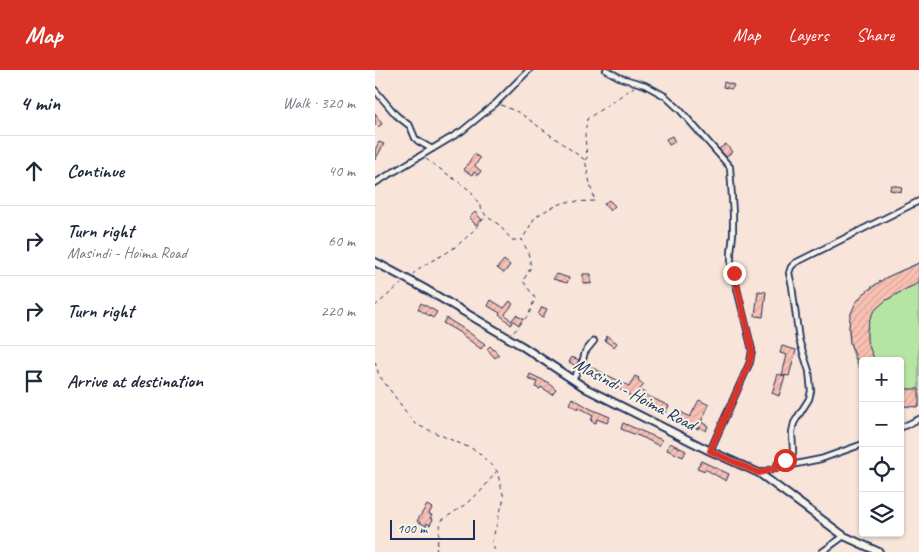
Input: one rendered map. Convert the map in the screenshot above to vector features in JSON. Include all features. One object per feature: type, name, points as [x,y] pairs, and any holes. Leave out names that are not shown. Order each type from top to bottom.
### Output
[{"type":"main road","name":"Masindi - Hoima Road","points":[[375,262],[510,339],[596,393],[710,451],[759,473],[844,536],[879,552]]},
{"type":"street","points":[[375,183],[462,131],[529,70]]},
{"type":"street","points":[[606,70],[621,78],[655,90],[673,102],[730,167],[733,214],[731,264],[752,350],[750,362],[710,451]]},
{"type":"street","points":[[375,90],[396,115],[408,124],[418,142],[432,149]]},
{"type":"street","points":[[776,468],[778,463],[793,454],[792,432],[794,423],[809,399],[811,391],[809,371],[799,340],[789,273],[791,267],[795,263],[919,201]]},
{"type":"street","points":[[573,379],[582,363],[585,352],[594,341]]},
{"type":"street","points":[[904,426],[919,419]]},
{"type":"street","points":[[759,473],[821,459],[859,445]]},
{"type":"street","points":[[822,552],[844,536]]},
{"type":"path","points":[[522,240],[535,217],[547,210],[565,202],[595,201],[585,160],[587,158],[585,136],[587,119],[639,84]]},
{"type":"path","points":[[496,102],[519,113],[585,160]]},
{"type":"path","points":[[421,156],[471,191],[486,216],[498,224],[512,240],[522,240]]},
{"type":"path","points":[[375,306],[419,268],[455,248],[472,233],[486,216]]},
{"type":"path","points":[[510,339],[529,314],[535,298],[523,281],[531,267],[528,252],[522,240]]},
{"type":"path","points":[[375,362],[379,375],[415,424],[477,451],[497,471],[504,498],[492,541],[495,552]]},
{"type":"path","points":[[435,552],[441,521],[481,491],[497,471]]},
{"type":"green space","points":[[919,263],[919,407],[904,406],[904,357],[859,357],[859,367],[850,344],[850,319],[854,307],[871,288],[894,274]]},
{"type":"building","points":[[724,82],[734,85],[732,89],[723,87]]},
{"type":"building","points":[[375,113],[382,124],[378,127],[375,124]]},
{"type":"building","points":[[672,136],[675,142],[669,145],[666,139]]},
{"type":"building","points":[[379,142],[384,144],[375,160],[375,150]]},
{"type":"building","points":[[726,144],[732,152],[726,157],[719,149]]},
{"type":"building","points":[[474,154],[480,158],[475,166],[481,171],[478,175],[474,172],[472,175],[464,170]]},
{"type":"building","points":[[891,185],[902,187],[901,192],[890,190]]},
{"type":"building","points":[[609,200],[615,206],[610,211],[604,204]]},
{"type":"building","points":[[475,212],[482,220],[476,225],[469,218]]},
{"type":"building","points":[[504,260],[510,265],[504,273],[497,268]]},
{"type":"building","points":[[919,263],[919,283],[885,301],[872,314],[867,330],[867,341],[873,357],[859,357],[859,365],[850,343],[850,316],[855,304],[862,295],[885,278]]},
{"type":"building","points":[[557,274],[569,278],[567,283],[553,279]]},
{"type":"building","points":[[583,274],[591,274],[591,284],[583,283]]},
{"type":"building","points":[[758,291],[766,292],[763,317],[755,316]]},
{"type":"building","points":[[491,300],[504,308],[510,301],[513,304],[505,314],[513,323],[511,325],[500,313],[488,306]]},
{"type":"building","points":[[421,303],[437,312],[433,318],[418,309]]},
{"type":"building","points":[[542,307],[547,309],[543,317],[538,315]]},
{"type":"building","points":[[516,315],[523,319],[519,325],[512,320]]},
{"type":"building","points":[[446,318],[485,344],[481,349],[443,323]]},
{"type":"building","points":[[607,336],[617,343],[614,347],[605,341]]},
{"type":"building","points":[[490,346],[499,355],[495,358],[487,349]]},
{"type":"building","points":[[782,346],[796,350],[789,376],[782,375],[787,355],[780,353]]},
{"type":"building","points":[[572,357],[579,360],[576,366],[569,362]]},
{"type":"building","points":[[591,367],[629,386],[635,376],[639,378],[638,380],[644,385],[639,390],[669,406],[665,413],[641,399],[629,395],[588,373]]},
{"type":"building","points":[[530,374],[549,383],[556,389],[552,394],[541,387],[540,389],[535,387],[537,382],[528,379]]},
{"type":"building","points":[[778,374],[785,376],[779,396],[772,393]]},
{"type":"building","points":[[904,388],[919,389],[919,407],[904,406]]},
{"type":"building","points":[[572,398],[610,417],[607,423],[597,419],[596,423],[591,421],[593,415],[569,404]]},
{"type":"building","points":[[699,400],[709,405],[701,422],[708,426],[706,431],[676,418],[679,411],[690,417]]},
{"type":"building","points":[[623,423],[662,440],[659,446],[621,429]]},
{"type":"building","points":[[670,443],[686,451],[683,457],[667,450]]},
{"type":"building","points":[[701,461],[729,474],[726,481],[705,469],[705,471],[697,468]]},
{"type":"building","points":[[427,505],[432,508],[429,514],[432,515],[430,518],[433,519],[430,525],[427,523],[426,526],[417,521]]},
{"type":"route","points":[[734,273],[752,350],[750,362],[710,451],[759,473],[776,468],[778,463],[785,460]]}]
